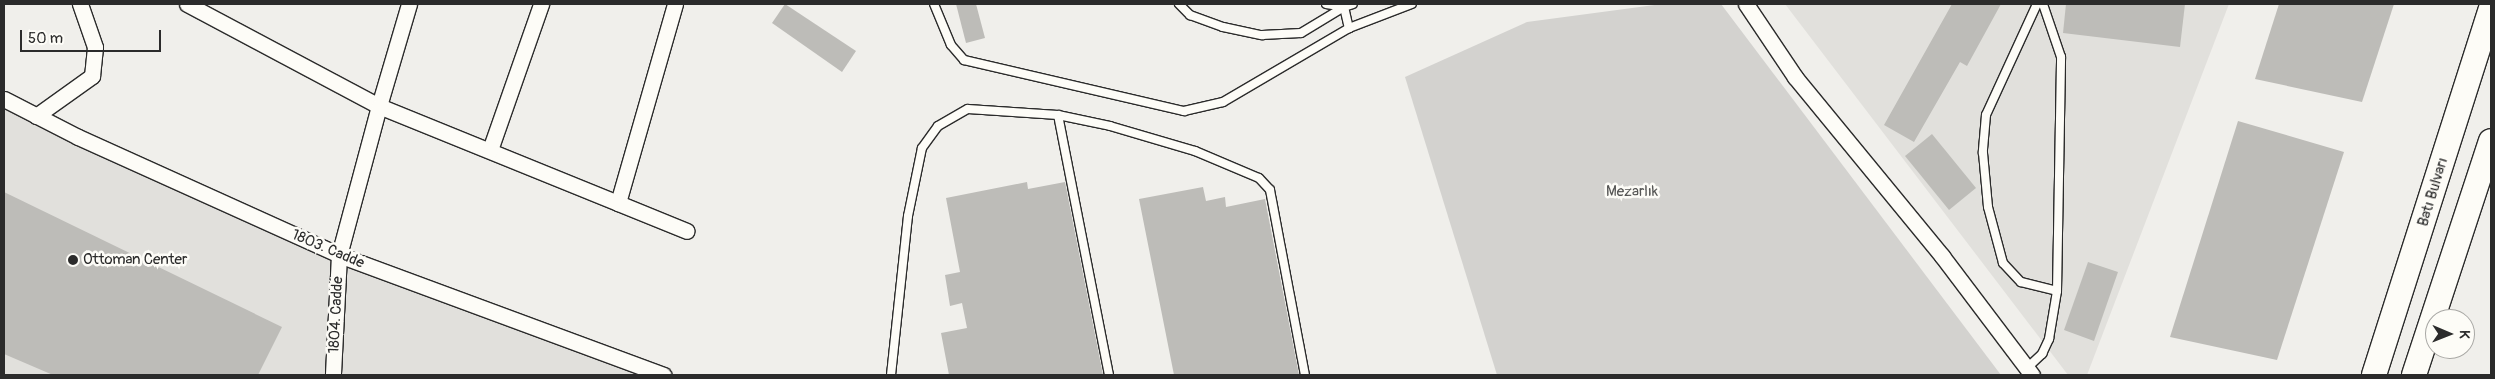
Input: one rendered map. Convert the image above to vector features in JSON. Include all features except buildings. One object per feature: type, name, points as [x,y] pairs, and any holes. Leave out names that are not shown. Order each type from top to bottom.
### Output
[{"type":"main road","name":"Batı Bulvarı","points":[[2374,375],[2491,8]]},
{"type":"main road","points":[[2414,375],[2490,147]]},
{"type":"street","points":[[36,116],[92,76],[95,47],[80,4]]},
{"type":"street","points":[[187,4],[379,106],[687,231]]},
{"type":"street","name":"1804. Cadde","points":[[333,375],[339,255],[409,4]]},
{"type":"street","points":[[490,150],[541,4]]},
{"type":"street","points":[[618,203],[675,4]]},
{"type":"street","points":[[1746,4],[1795,77],[1942,256],[2029,372]]},
{"type":"street","name":"1803. Cadde","points":[[4,99],[36,116],[339,255],[653,374]]},
{"type":"lane","points":[[934,4],[951,45],[964,60],[1184,111],[1222,102],[1349,28],[1412,4]]},
{"type":"lane","points":[[1179,4],[1190,14],[1223,27],[1262,35],[1301,33],[1344,7],[1353,4]]},
{"type":"lane","points":[[1326,4],[1344,7]]},
{"type":"lane","points":[[2037,4],[1986,115],[1983,153],[1988,207],[2003,263],[2021,282],[2057,291]]},
{"type":"lane","points":[[2029,372],[2050,339],[2057,291],[2061,57],[2043,4]]},
{"type":"lane","points":[[1344,7],[1349,28]]},
{"type":"lane","points":[[891,375],[908,216],[922,148],[929,136],[949,118],[968,110],[1058,115],[1110,126],[1195,151],[1251,173],[1265,184],[1270,190],[1305,375]]},
{"type":"lane","points":[[1058,115],[1108,375]]},
{"type":"shaded area","points":[[1785,4],[2229,4],[2087,375],[2068,375]]},
{"type":"shaded area","points":[[4,93],[339,255],[663,375],[4,375]]},
{"type":"green space","name":"Mezarlık","points":[[1662,4],[1721,4],[2001,375],[1497,375],[1405,77],[1527,22]]},
{"type":"place","name":"Ottoman Center","points":[[73,260]]}]
